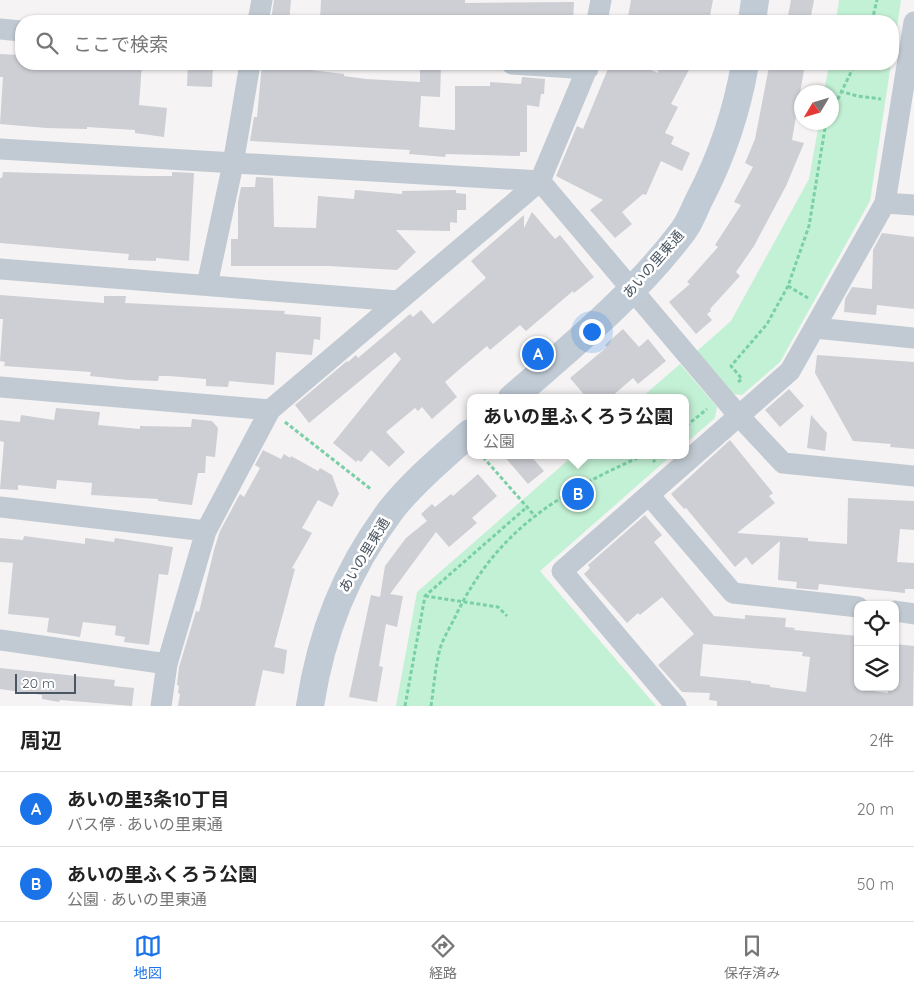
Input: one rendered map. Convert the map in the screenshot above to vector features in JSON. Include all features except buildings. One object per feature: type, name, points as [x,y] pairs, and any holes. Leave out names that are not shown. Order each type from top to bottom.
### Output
[{"type":"street","points":[[259,15],[262,0]]},
{"type":"street","points":[[598,15],[601,0]]},
{"type":"street","points":[[753,15],[755,0]]},
{"type":"street","points":[[676,706],[562,571],[790,371],[886,203],[901,101],[910,72],[914,22]]},
{"type":"street","points":[[0,29],[15,30]]},
{"type":"street","points":[[208,285],[233,164],[249,70]]},
{"type":"street","points":[[161,706],[168,664],[206,531],[270,410],[540,182],[587,70]]},
{"type":"street","name":"あいの里東通","points":[[516,394],[632,290],[685,229],[718,165],[744,70]]},
{"type":"street","points":[[0,149],[540,182],[740,416],[783,462],[914,476]]},
{"type":"street","points":[[886,203],[914,205]]},
{"type":"street","points":[[0,269],[398,301]]},
{"type":"street","points":[[815,328],[914,338]]},
{"type":"street","points":[[0,387],[270,410]]},
{"type":"street","name":"あいの里東通","points":[[310,706],[316,664],[338,599],[363,552],[392,509],[442,458],[467,449]]},
{"type":"street","points":[[649,495],[733,593],[854,607]]},
{"type":"street","points":[[0,507],[206,531]]},
{"type":"street","points":[[899,612],[914,614]]},
{"type":"street","points":[[0,640],[168,664]]},
{"type":"path","points":[[873,15],[877,0]]},
{"type":"path","points":[[852,70],[840,91],[857,96],[901,101]]},
{"type":"path","points":[[689,424],[742,378],[730,366],[767,324],[788,286],[810,226],[825,130]]},
{"type":"path","points":[[270,410],[372,490]]},
{"type":"path","points":[[488,459],[535,516]]},
{"type":"path","points":[[431,706],[440,648],[473,583],[500,548],[557,498],[593,478],[635,459]]},
{"type":"path","points":[[404,706],[425,596],[526,507]]},
{"type":"path","points":[[425,596],[498,607],[507,616]]},
{"type":"green space","points":[[839,0],[901,0],[899,15],[837,15]]},
{"type":"green space","points":[[828,70],[890,70],[870,201],[780,362],[742,395],[734,394],[697,351],[731,321],[809,179],[818,130],[839,130],[839,85],[825,85]]},
{"type":"green space","points":[[680,364],[717,407],[715,418],[689,440],[689,394],[646,394]]},
{"type":"green space","points":[[569,459],[667,459],[540,571],[656,706],[396,706],[417,592]]},
{"type":"place","name":"あいの里3条10丁目","points":[[538,354]]},
{"type":"place","name":"あいの里ふくろう公園","points":[[578,494]]}]
